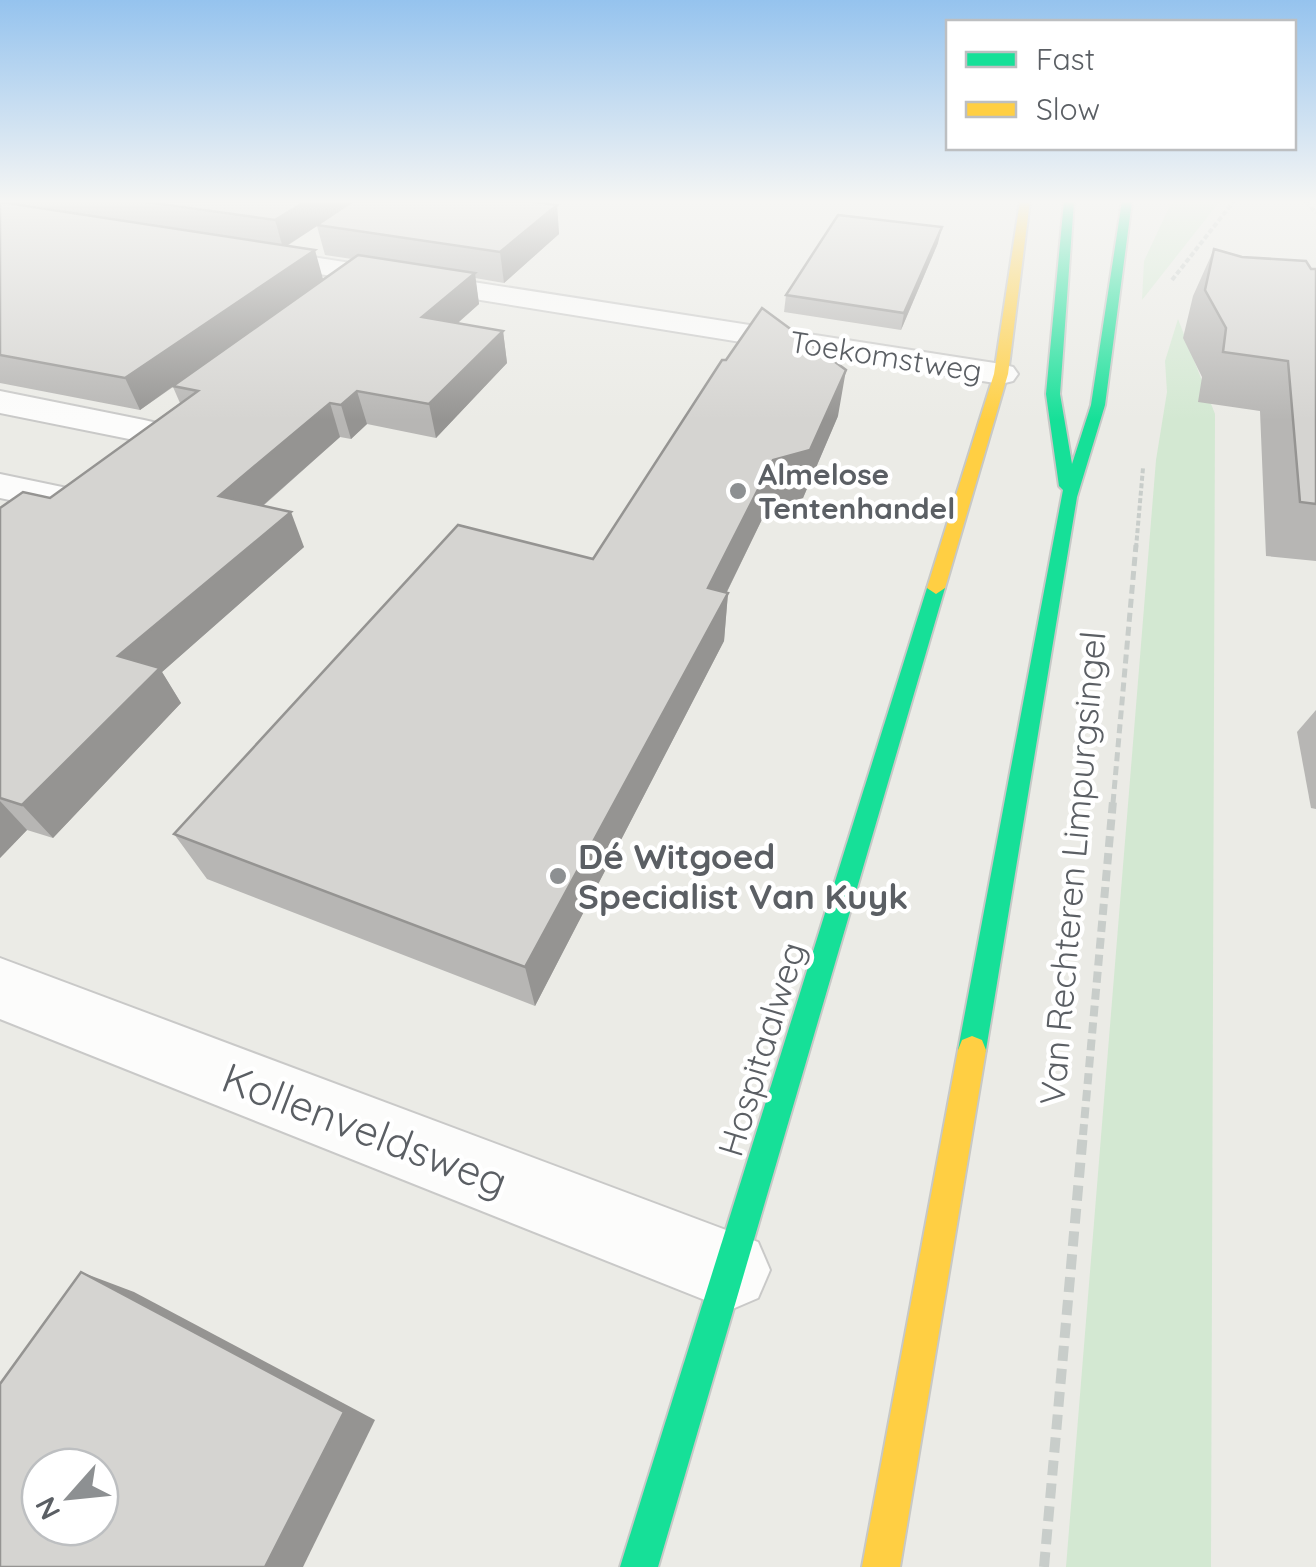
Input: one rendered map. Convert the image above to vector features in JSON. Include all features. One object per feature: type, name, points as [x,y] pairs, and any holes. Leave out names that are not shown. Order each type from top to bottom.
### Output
[{"type":"main road","name":"Hospitaalweg","points":[[639,1567],[1001,374],[1015,274]]},
{"type":"main road","name":"Van Rechteren Limpurgsingel","points":[[1063,274],[1053,394],[1069,497]]},
{"type":"main road","name":"Van Rechteren Limpurgsingel","points":[[881,1567],[1069,497],[1098,405],[1117,274]]},
{"type":"street","points":[[328,295],[355,274]]},
{"type":"street","name":"Toekomstweg","points":[[371,274],[1001,374]]},
{"type":"street","points":[[0,402],[144,430]]},
{"type":"street","points":[[114,453],[175,408]]},
{"type":"street","points":[[0,486],[68,486],[13,526]]},
{"type":"street","name":"Kollenveldsweg","points":[[0,988],[730,1270]]},
{"type":"path","points":[[1166,288],[1177,274]]},
{"type":"path","name":"Van Rechteren Limpurgsingel","points":[[1044,1567],[1143,466]]},
{"type":"green space","points":[[1143,274],[1162,274],[1142,300]]},
{"type":"green space","points":[[1178,319],[1215,414],[1211,1567],[1066,1567],[1156,460],[1167,392],[1165,361]]},
{"type":"building","points":[[0,274],[279,274],[125,378],[0,355]]},
{"type":"building","points":[[331,274],[474,274],[422,317],[503,331],[429,404],[357,391],[341,405],[330,403],[219,496],[291,512],[118,656],[160,668],[22,805],[0,798],[0,508],[23,492],[50,498],[198,391],[173,386]]},
{"type":"building","points":[[800,274],[921,274],[904,313],[786,295]]},
{"type":"building","points":[[1208,274],[1316,274],[1316,504],[1300,502],[1288,361],[1223,352],[1226,328],[1205,290]]},
{"type":"building","points":[[762,308],[846,370],[810,450],[773,460],[708,588],[728,593],[525,967],[174,834],[458,525],[593,559],[722,360],[726,360]]},
{"type":"building","points":[[81,1272],[344,1412],[265,1567],[0,1567],[0,1384]]},
{"type":"traffic: fast","points":[[1063,274],[1053,394],[1067,486]]},
{"type":"traffic: fast","points":[[972,1050],[1069,497],[1098,405],[1117,274]]},
{"type":"traffic: fast","points":[[639,1567],[936,588]]},
{"type":"traffic: slow","points":[[936,588],[1001,374],[1015,274]]},
{"type":"traffic: slow","points":[[881,1567],[972,1050]]},
{"type":"place","name":"Almelose Tentenhandel","points":[[738,491]]},
{"type":"place","name":"Dé Witgoed Specialist Van Kuyk","points":[[558,876]]}]
